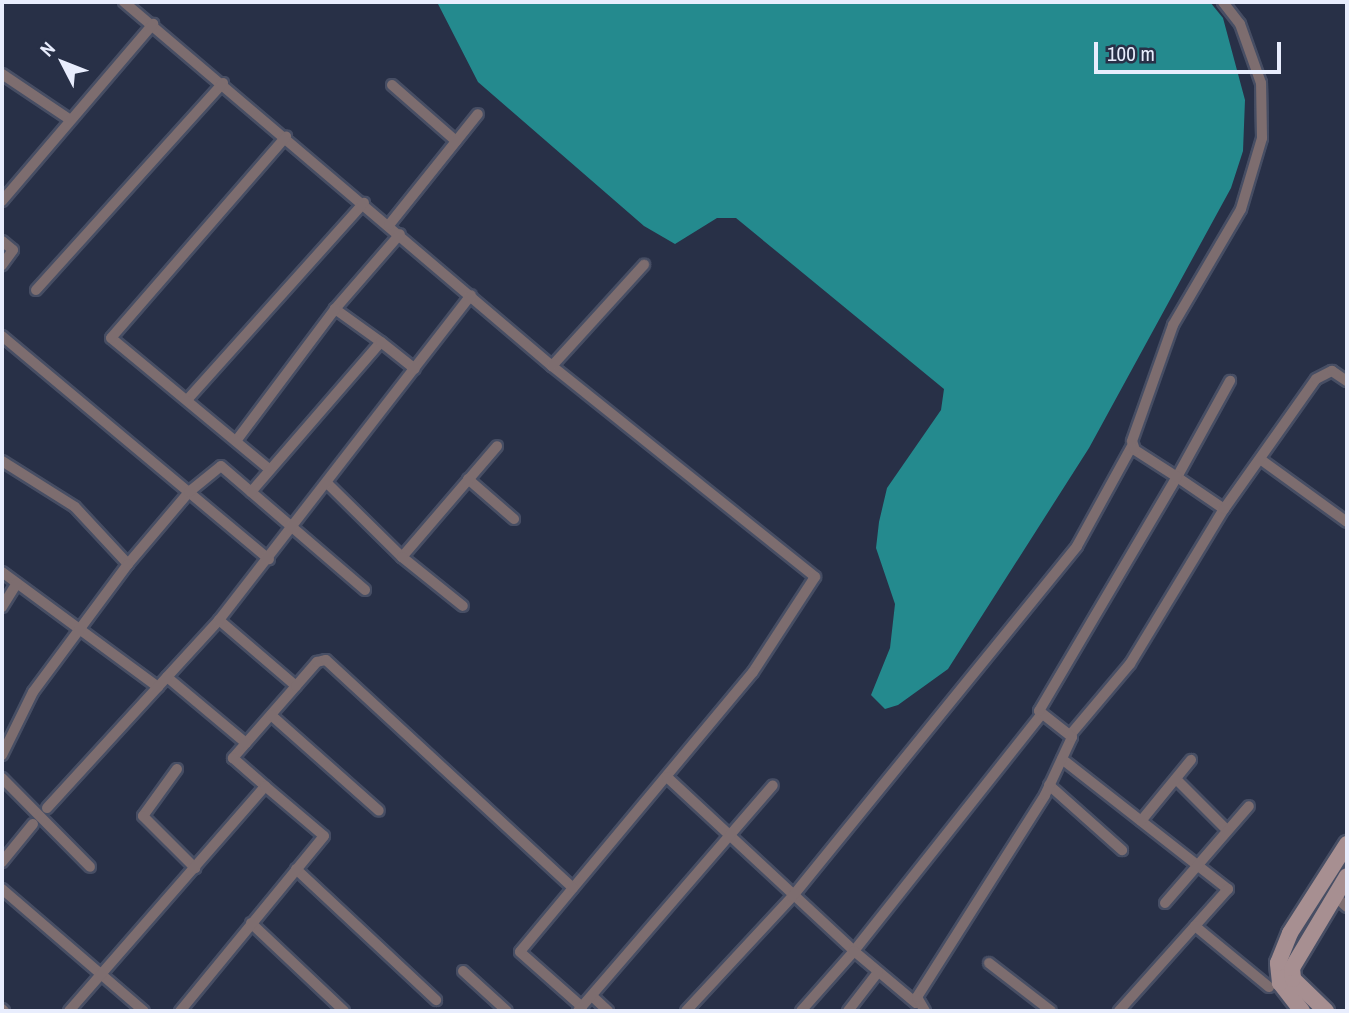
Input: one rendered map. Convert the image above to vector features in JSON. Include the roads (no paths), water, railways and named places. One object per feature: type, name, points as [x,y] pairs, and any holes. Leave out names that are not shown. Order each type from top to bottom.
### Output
[{"type":"street","points":[[124,2],[223,83],[552,366],[814,578],[753,672],[520,952],[580,1009],[773,785]]},
{"type":"street","points":[[686,1011],[792,897],[1077,545],[1132,446],[1173,325],[1254,179],[1261,83],[1240,24],[1223,2]]},
{"type":"street","points":[[2,201],[69,119],[153,24]]},
{"type":"street","points":[[2,74],[69,119]]},
{"type":"street","points":[[36,290],[223,83]]},
{"type":"street","points":[[392,85],[456,141]]},
{"type":"street","points":[[389,225],[478,114]]},
{"type":"street","points":[[270,470],[111,338],[286,137]]},
{"type":"street","points":[[187,400],[363,203]]},
{"type":"street","points":[[236,441],[335,309],[400,234]]},
{"type":"street","points":[[2,241],[13,250],[2,265]]},
{"type":"street","points":[[552,366],[644,265]]},
{"type":"street","points":[[47,808],[219,620],[329,485],[471,295]]},
{"type":"street","points":[[335,309],[415,369]]},
{"type":"street","points":[[2,336],[269,559]]},
{"type":"street","points":[[251,492],[381,342]]},
{"type":"street","points":[[667,777],[792,897],[919,1008],[1049,785],[1071,734],[1130,664],[1224,509],[1321,374],[1332,371],[1347,381]]},
{"type":"street","points":[[801,1011],[853,951],[1040,716],[1230,381]]},
{"type":"street","points":[[402,557],[497,446]]},
{"type":"street","points":[[1132,446],[1224,509]]},
{"type":"street","points":[[1260,459],[1347,522]]},
{"type":"street","points":[[2,461],[75,507],[128,564]]},
{"type":"street","points":[[2,755],[33,692],[80,627],[128,564],[189,492],[222,466],[365,590]]},
{"type":"street","points":[[468,479],[514,519]]},
{"type":"street","points":[[329,485],[402,557],[463,606]]},
{"type":"street","points":[[2,572],[158,687]]},
{"type":"street","points":[[2,607],[17,583]]},
{"type":"street","points":[[219,620],[296,686]]},
{"type":"street","points":[[180,1011],[324,836],[233,758],[317,662],[326,660],[573,888]]},
{"type":"street","points":[[167,677],[246,743]]},
{"type":"street","points":[[271,715],[379,811]]},
{"type":"street","points":[[1040,716],[1071,734]]},
{"type":"street","points":[[1062,759],[1228,889],[1119,1011]]},
{"type":"street","points":[[1141,821],[1191,760]]},
{"type":"street","points":[[177,769],[143,816],[195,868]]},
{"type":"street","points":[[2,778],[90,867]]},
{"type":"street","points":[[1175,779],[1227,830]]},
{"type":"street","points":[[1049,785],[1122,850]]},
{"type":"street","points":[[69,1011],[265,786]]},
{"type":"street","points":[[1165,903],[1249,806]]},
{"type":"street","points":[[2,862],[33,824]]},
{"type":"street","points":[[1302,1011],[1280,980],[1290,933],[1347,844]]},
{"type":"street","points":[[296,869],[436,1000]]},
{"type":"street","points":[[1280,980],[1347,876]]},
{"type":"street","points":[[2,889],[104,973],[144,1011]]},
{"type":"street","points":[[1335,896],[1347,907]]},
{"type":"street","points":[[251,923],[344,1011]]},
{"type":"street","points":[[1195,926],[1326,1011]]},
{"type":"street","points":[[989,962],[1051,1011]]},
{"type":"street","points":[[463,971],[507,1011]]},
{"type":"street","points":[[848,1011],[878,972]]},
{"type":"street","points":[[592,996],[608,1011]]}]
